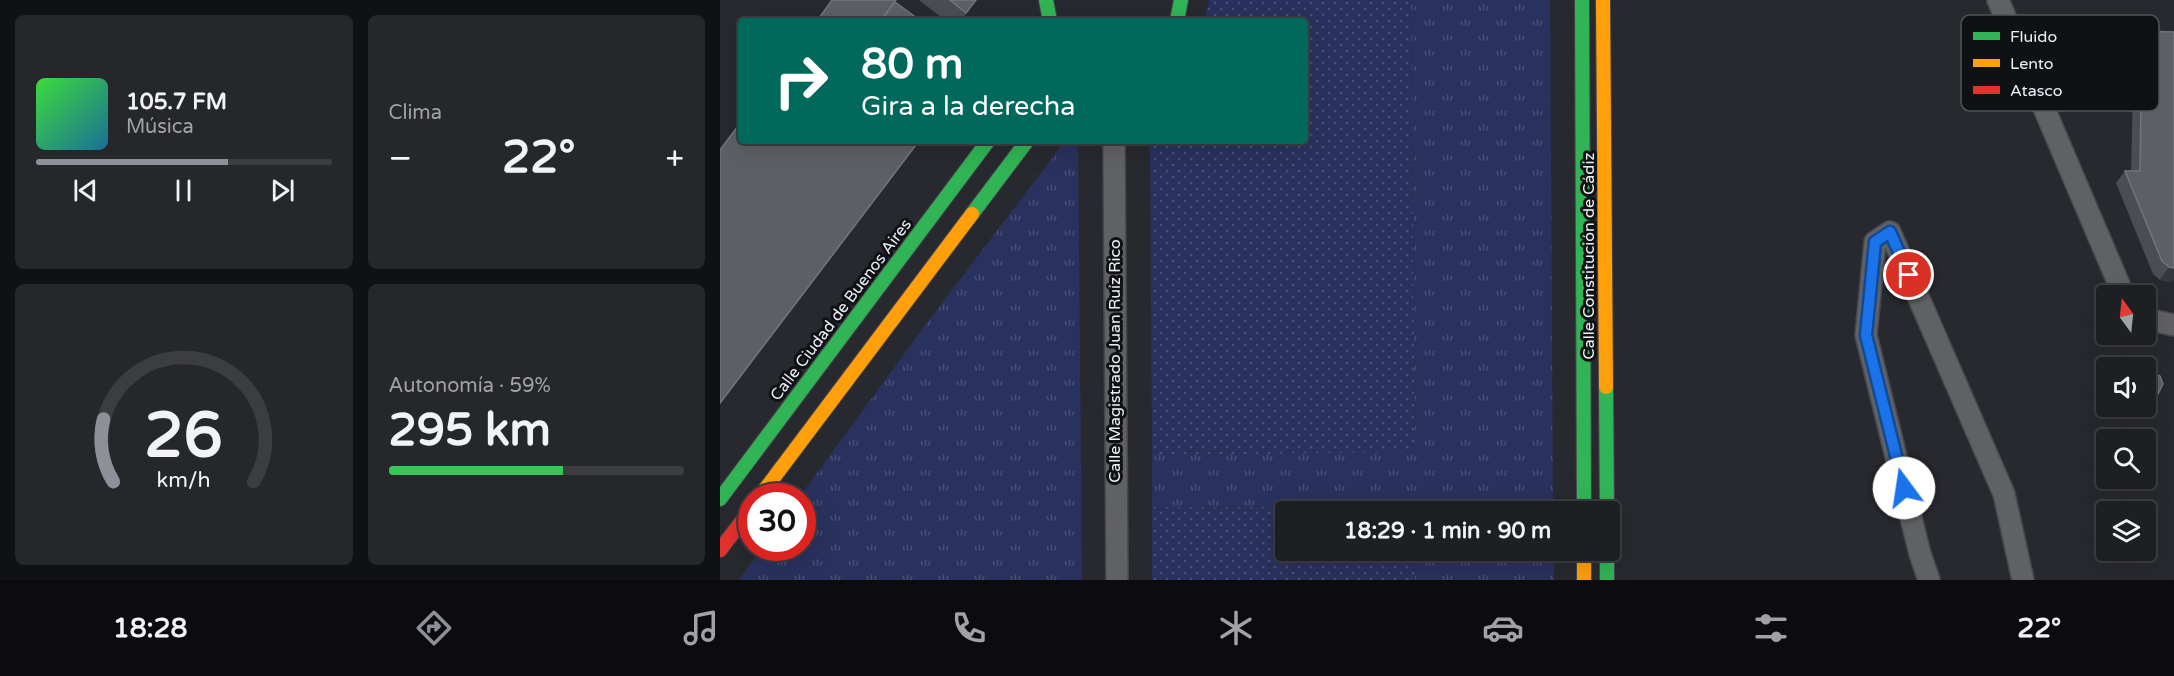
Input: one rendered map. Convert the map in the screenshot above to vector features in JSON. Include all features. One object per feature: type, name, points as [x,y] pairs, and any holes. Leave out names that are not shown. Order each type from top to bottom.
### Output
[{"type":"street","points":[[1046,0],[1049,18]]},
{"type":"street","points":[[1178,18],[1181,0]]},
{"type":"street","name":"Calle Constitución de Cádiz","points":[[1582,0],[1584,501]]},
{"type":"street","name":"Calle Constitución de Cádiz","points":[[1604,0],[1607,501]]},
{"type":"street","points":[[1998,0],[2004,15]]},
{"type":"street","points":[[2045,111],[2120,285]]},
{"type":"street","name":"Calle Ciudad de Buenos Aires","points":[[720,499],[986,144]]},
{"type":"street","points":[[770,483],[1025,144]]},
{"type":"street","name":"Calle Magistrado Juan Ruíz Rico","points":[[1114,144],[1117,580]]},
{"type":"street","points":[[1929,580],[1920,554],[1866,335],[1875,242],[1890,232],[2004,494],[2023,580]]},
{"type":"street","points":[[2156,321],[2174,325]]},
{"type":"street","points":[[720,550],[738,526]]},
{"type":"street","points":[[1584,561],[1584,580]]},
{"type":"street","points":[[1607,561],[1607,580]]},
{"type":"green space","points":[[1209,0],[1411,0],[1415,453],[1152,455],[1150,144],[1308,144],[1308,18],[1205,18]]},
{"type":"green space","points":[[1411,0],[1550,0],[1553,501],[1275,501],[1275,507],[1152,507],[1152,455],[1415,452]]},
{"type":"green space","points":[[1063,144],[1078,144],[1082,580],[739,580],[753,561],[816,561],[816,483],[810,483]]},
{"type":"green space","points":[[1152,507],[1275,507],[1275,561],[1415,561],[1415,580],[1152,580]]},
{"type":"green space","points":[[1415,561],[1554,561],[1554,580],[1415,580]]},
{"type":"building","points":[[832,0],[896,0],[882,18],[819,18]]},
{"type":"building","points":[[950,0],[976,0],[966,13]]},
{"type":"building","points":[[895,2],[917,18],[883,18]]},
{"type":"building","points":[[2159,32],[2174,32],[2174,268],[2162,261],[2125,171],[2140,171],[2141,111],[2159,111]]},
{"type":"building","points":[[738,126],[738,144],[917,144],[720,403],[720,150]]},
{"type":"building","points":[[2156,374],[2160,376],[2163,384],[2156,394]]},
{"type":"traffic: fast","points":[[1046,0],[1049,18]]},
{"type":"traffic: fast","points":[[1178,18],[1181,0]]},
{"type":"traffic: fast","points":[[1582,0],[1584,501]]},
{"type":"traffic: fast","points":[[720,499],[986,144]]},
{"type":"traffic: fast","points":[[972,214],[1025,144]]},
{"type":"traffic: fast","points":[[1606,387],[1607,501]]},
{"type":"traffic: fast","points":[[1607,561],[1607,580]]},
{"type":"traffic: slow","points":[[1603,0],[1606,387]]},
{"type":"traffic: slow","points":[[770,483],[972,214]]},
{"type":"traffic: slow","points":[[1584,561],[1584,580]]},
{"type":"traffic: jam","points":[[720,550],[738,526]]},
{"type":"route","points":[[1904,488],[1866,335],[1875,242],[1890,232],[1909,275]]}]
